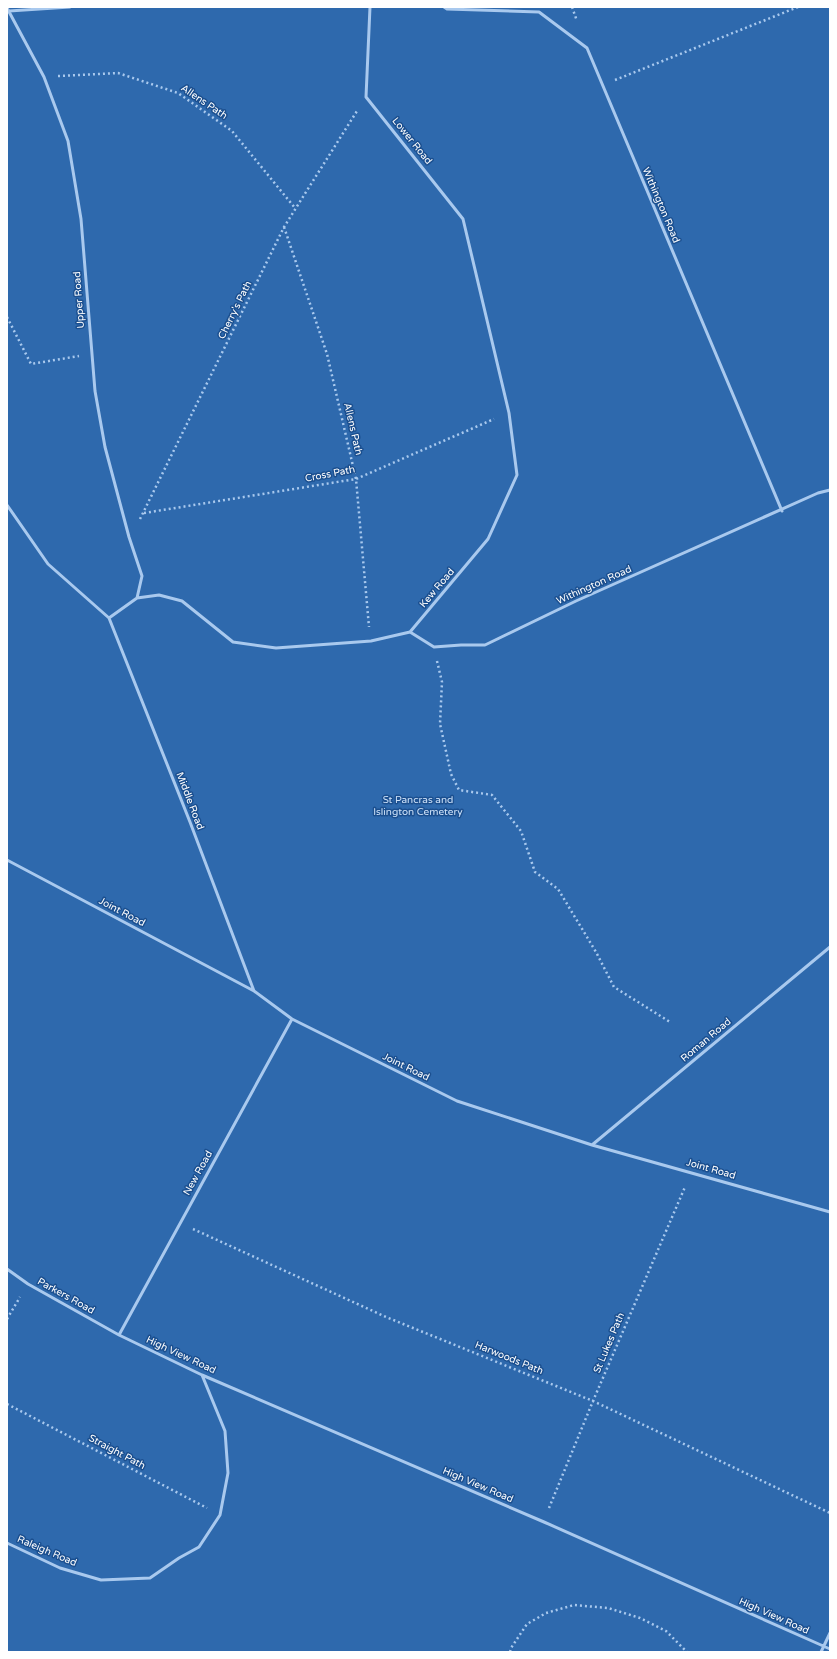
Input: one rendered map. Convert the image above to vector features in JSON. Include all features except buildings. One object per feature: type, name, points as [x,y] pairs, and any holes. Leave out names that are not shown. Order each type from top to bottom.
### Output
[{"type":"lane","points":[[8,10],[70,7]]},
{"type":"lane","points":[[366,97],[370,7]]},
{"type":"lane","name":"Withington Road","points":[[444,7],[447,9],[539,12],[587,48],[782,510]]},
{"type":"lane","name":"Upper Road","points":[[8,10],[44,77],[68,141],[81,219],[95,391],[105,447],[129,537],[142,576],[137,598]]},
{"type":"lane","name":"Lower Road","points":[[366,97],[463,219],[476,278]]},
{"type":"lane","name":"Kew Road","points":[[410,632],[488,539],[517,475],[508,413],[476,278]]},
{"type":"lane","name":"Withington Road","points":[[434,647],[461,644],[485,645],[576,602],[830,490]]},
{"type":"lane","points":[[7,505],[48,564],[108,618],[137,598],[159,595],[182,601],[233,642],[276,648],[370,641],[410,632],[434,647]]},
{"type":"lane","name":"Middle Road","points":[[108,618],[190,822],[254,991]]},
{"type":"lane","name":"Joint Road","points":[[7,860],[254,991],[292,1019],[457,1102],[592,1145],[830,1212]]},
{"type":"lane","name":"Roman Road","points":[[592,1145],[830,947]]},
{"type":"lane","name":"New Road","points":[[119,1335],[292,1019]]},
{"type":"lane","name":"Parkers Road","points":[[7,1269],[28,1284],[119,1335]]},
{"type":"lane","name":"High View Road","points":[[119,1335],[202,1375],[544,1522],[830,1649]]},
{"type":"lane","name":"Raleigh Road","points":[[7,1543],[60,1568],[101,1580],[150,1578],[179,1558],[199,1547],[220,1515],[228,1473],[225,1432],[202,1375]]},
{"type":"lane","points":[[821,1652],[830,1633]]},
{"type":"path","points":[[602,85],[798,7]]},
{"type":"path","name":"Allens Path","points":[[44,77],[118,72],[178,92],[232,131],[295,208]]},
{"type":"path","name":"Cherry's Path","points":[[129,537],[144,513],[284,227],[366,97]]},
{"type":"path","name":"Allens Path","points":[[284,227],[327,354],[356,479],[370,641]]},
{"type":"path","points":[[7,317],[31,364],[91,354]]},
{"type":"path","name":"Cross Path","points":[[144,513],[356,479],[508,413]]},
{"type":"path","points":[[434,647],[442,682],[440,724],[451,774],[459,790],[492,795],[521,831],[535,872],[558,889],[596,952],[614,987],[670,1022]]},
{"type":"path","name":"St Lukes Path","points":[[544,1522],[593,1401],[691,1172]]},
{"type":"path","name":"Harwoods Path","points":[[180,1223],[386,1317],[593,1401],[830,1513]]},
{"type":"path","points":[[7,1319],[28,1284]]},
{"type":"path","name":"Straight Path","points":[[7,1404],[220,1515]]},
{"type":"path","points":[[510,1652],[511,1648],[527,1624],[546,1613],[574,1605],[608,1608],[640,1618],[666,1631],[687,1652]]},
{"type":"green space","name":"St Pancras and Islington Cemetery","points":[[7,7],[830,7],[830,1652],[7,1652]]}]
